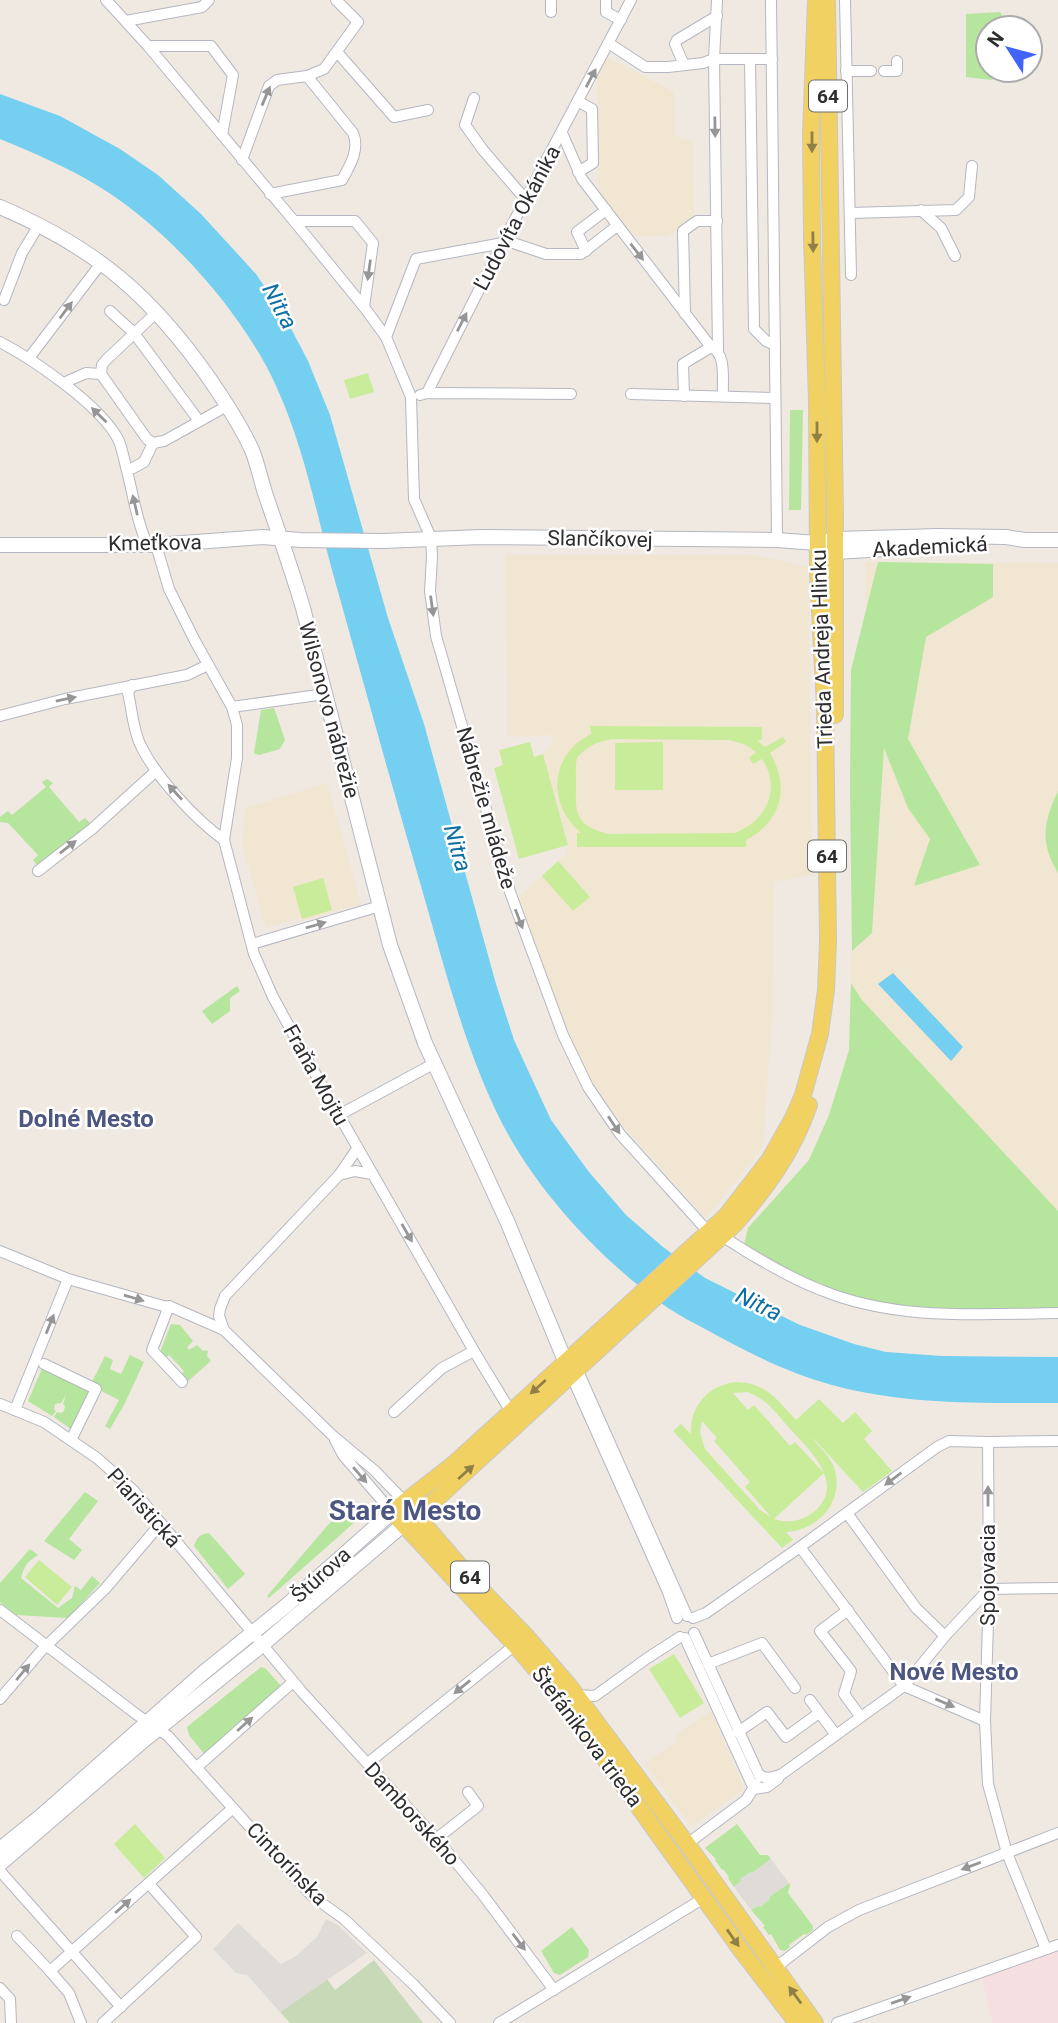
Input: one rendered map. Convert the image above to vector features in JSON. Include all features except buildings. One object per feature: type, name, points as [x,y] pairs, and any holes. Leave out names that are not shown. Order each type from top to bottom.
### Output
[{"type":"main road","name":"Trieda Andreja Hlinku","points":[[716,1234],[776,1150],[793,1118],[812,1065],[825,1007],[828,960],[825,706],[817,542],[811,133],[816,0]]},
{"type":"main road","name":"Trieda Andreja Hlinku","points":[[644,1300],[757,1198],[793,1146],[821,1067],[834,1009],[838,951],[836,545],[827,0]]},
{"type":"main road","points":[[814,317],[832,317]]},
{"type":"main road","name":"Štúrova","points":[[399,1507],[456,1462],[511,1412],[571,1366],[644,1300]]},
{"type":"main road","name":"Štúrova","points":[[410,1520],[558,1388],[571,1366]]},
{"type":"main road","name":"64","points":[[399,1507],[410,1520]]},
{"type":"main road","name":"Štefánikova trieda","points":[[410,1520],[521,1641],[576,1695],[593,1717],[687,1844],[711,1894],[797,2023]]},
{"type":"main road","name":"Štefánikova trieda","points":[[521,1641],[673,1854],[775,1968],[815,2023]]},
{"type":"main road","points":[[673,1854],[687,1844]]},
{"type":"street","name":"Nábrežie mládeže","points":[[106,0],[148,46],[294,221],[386,337],[411,397],[414,499],[431,538],[430,591],[436,636],[510,892],[563,1035],[588,1087],[620,1135],[703,1226],[787,1275],[822,1291],[892,1311],[952,1315],[1058,1313]]},
{"type":"street","points":[[126,21],[202,7],[209,0]]},
{"type":"street","points":[[242,160],[268,86],[277,80],[307,76],[324,69],[358,22],[336,0]]},
{"type":"street","points":[[606,0],[606,12],[621,20]]},
{"type":"street","name":"Ľudovíta Okánika","points":[[427,393],[503,241],[631,0]]},
{"type":"street","points":[[715,349],[716,0]]},
{"type":"street","name":"Trieda Andreja Hlinku","points":[[771,0],[777,540]]},
{"type":"street","points":[[845,0],[851,275]]},
{"type":"street","points":[[684,65],[675,49],[677,40],[717,16]]},
{"type":"street","points":[[610,44],[645,67],[684,65],[714,59],[772,59]]},
{"type":"street","points":[[148,46],[211,46],[218,53],[233,75],[222,135]]},
{"type":"street","points":[[337,52],[394,117],[428,110]]},
{"type":"street","points":[[750,59],[754,329],[766,341],[775,345]]},
{"type":"street","points":[[884,71],[897,71],[897,61]]},
{"type":"street","points":[[846,71],[871,71]]},
{"type":"street","points":[[270,194],[342,180],[356,150],[353,133],[307,76]]},
{"type":"street","points":[[474,98],[465,125],[526,200]]},
{"type":"street","points":[[578,172],[593,163],[592,109],[579,102]]},
{"type":"street","points":[[562,133],[578,172],[685,314],[721,356],[723,396]]},
{"type":"street","points":[[828,139],[848,138]]},
{"type":"street","points":[[850,213],[956,210],[969,197],[972,166]]},
{"type":"street","name":"Wilsonovo nábrežie","points":[[0,207],[39,225],[102,262],[130,284],[157,312],[203,371],[228,406],[251,450],[287,555],[390,945],[418,1024],[571,1366]]},
{"type":"street","points":[[921,210],[942,228],[954,256]]},
{"type":"street","points":[[586,251],[577,232],[606,211]]},
{"type":"street","points":[[294,221],[355,220],[373,243],[364,307]]},
{"type":"street","points":[[685,314],[683,231],[697,221],[717,221]]},
{"type":"street","points":[[2,306],[22,253],[39,225]]},
{"type":"street","points":[[386,337],[416,259],[503,241],[546,254],[582,254],[617,226]]},
{"type":"street","points":[[29,358],[102,262]]},
{"type":"street","points":[[110,311],[134,333],[199,421]]},
{"type":"street","points":[[157,312],[103,365],[101,374],[147,439],[153,443],[164,441],[228,406]]},
{"type":"street","name":"Fraňa Mojtu","points":[[0,342],[29,358],[64,384],[107,422],[119,442],[140,527],[152,545],[169,589],[232,707],[237,725],[237,758],[224,840],[251,944],[261,970],[289,1028],[357,1149],[511,1412]]},
{"type":"street","points":[[684,396],[683,364],[715,349]]},
{"type":"street","points":[[68,381],[86,373],[101,374]]},
{"type":"street","points":[[411,397],[427,393],[570,394]]},
{"type":"street","points":[[631,394],[775,398]]},
{"type":"street","points":[[133,468],[144,462],[153,443]]},
{"type":"street","name":"Kmeťkova","points":[[0,545],[152,545],[280,537],[383,541]]},
{"type":"street","name":"Slančíkovej","points":[[383,541],[431,538],[817,542]]},
{"type":"street","name":"Akademická","points":[[836,545],[1058,540]]},
{"type":"street","points":[[817,542],[836,545]]},
{"type":"street","points":[[0,716],[65,699],[187,674],[208,665]]},
{"type":"street","points":[[187,674],[202,676],[223,690]]},
{"type":"street","points":[[132,685],[128,693],[140,744],[156,771],[208,828],[224,840]]},
{"type":"street","points":[[232,707],[325,694]]},
{"type":"street","points":[[38,871],[98,824],[156,771]]},
{"type":"street","points":[[251,944],[380,906]]},
{"type":"street","points":[[339,1115],[435,1063]]},
{"type":"street","points":[[224,1330],[219,1316],[225,1296],[338,1175],[357,1149]]},
{"type":"street","points":[[338,1175],[355,1171],[372,1174]]},
{"type":"street","points":[[0,1251],[68,1279],[169,1306],[224,1330],[332,1435],[355,1452],[399,1507]]},
{"type":"street","points":[[15,1410],[68,1279]]},
{"type":"street","points":[[169,1306],[150,1354],[181,1382]]},
{"type":"street","points":[[200,1318],[220,1309]]},
{"type":"street","points":[[394,1412],[442,1368],[474,1351]]},
{"type":"street","points":[[44,1363],[96,1389],[71,1440]]},
{"type":"street","points":[[571,1366],[580,1394],[668,1592],[708,1664],[759,1775],[772,1778],[782,1774]]},
{"type":"street","points":[[571,1366],[754,1789]]},
{"type":"street","points":[[558,1388],[580,1394]]},
{"type":"street","name":"Piaristická","points":[[0,1404],[44,1422],[97,1458],[161,1523],[257,1639]]},
{"type":"street","points":[[576,1695],[596,1696],[705,1613],[937,1447],[949,1441],[1058,1441]]},
{"type":"street","name":"Spojovacia","points":[[988,1442],[989,1589],[985,1721],[988,1784],[1007,1853],[1046,1949]]},
{"type":"street","name":"Štúrova","points":[[257,1639],[399,1507]]},
{"type":"street","points":[[847,1513],[916,1608],[945,1636]]},
{"type":"street","name":"Štúrova","points":[[0,1849],[257,1639],[410,1520]]},
{"type":"street","points":[[0,1699],[41,1651],[105,1589],[161,1523]]},
{"type":"street","points":[[800,1547],[904,1686],[985,1721]]},
{"type":"street","points":[[754,1789],[767,1787],[904,1686],[945,1636],[989,1589],[1058,1588]]},
{"type":"street","name":"Cintorínska","points":[[0,1610],[168,1736],[312,1896],[344,1919],[413,1983],[450,2023]]},
{"type":"street","points":[[848,1610],[820,1631],[851,1671],[844,1693],[860,1716]]},
{"type":"street","name":"Damborského","points":[[257,1639],[436,1839],[483,1895],[554,1990]]},
{"type":"street","points":[[368,1763],[521,1641]]},
{"type":"street","points":[[708,1664],[762,1643],[795,1688]]},
{"type":"street","points":[[197,1767],[293,1682]]},
{"type":"street","points":[[593,1717],[596,1696]]},
{"type":"street","points":[[810,1700],[836,1735]]},
{"type":"street","points":[[738,1731],[767,1712],[786,1737],[819,1713]]},
{"type":"street","name":"Štúrova","points":[[0,1864],[152,1726]]},
{"type":"street","points":[[687,1844],[746,1800],[759,1775]]},
{"type":"street","points":[[436,1839],[478,1806],[468,1792]]},
{"type":"street","points":[[50,1971],[233,1808]]},
{"type":"street","points":[[775,1968],[828,1927],[859,1910],[1058,1833]]},
{"type":"street","points":[[0,1871],[121,2007]]},
{"type":"street","points":[[103,2023],[197,1937],[149,1884]]},
{"type":"street","points":[[499,2023],[711,1894]]},
{"type":"street","points":[[17,1936],[69,1993],[80,2023]]},
{"type":"street","points":[[837,2023],[1058,1945]]},
{"type":"street","points":[[0,1988],[10,1999],[11,2023]]},
{"type":"shaded area","points":[[606,57],[674,92],[675,136],[693,142],[694,221],[667,236],[630,236],[599,197],[597,73]]},
{"type":"shaded area","points":[[505,555],[754,555],[808,567],[812,875],[774,882],[772,1017],[763,1147],[706,1218],[620,1122],[593,1085],[571,1038],[516,900],[567,853],[568,845],[543,754],[550,748],[552,735],[507,737]]},
{"type":"shaded area","points":[[865,562],[1058,563],[1058,1309],[748,1228],[809,1160],[829,1115],[849,1050],[851,953],[872,933]]},
{"type":"shaded area","points":[[327,783],[361,904],[266,928],[242,844],[246,808]]},
{"type":"shaded area","points":[[711,1711],[744,1789],[692,1826],[645,1763],[678,1741],[676,1736],[680,1732]]},
{"type":"shaded area","points":[[771,1859],[789,1883],[760,1907],[758,1905],[751,1910],[734,1887],[740,1879]]},
{"type":"shaded area","points":[[326,1919],[339,1926],[367,1953],[280,2012],[247,1975],[236,1973],[213,1949],[238,1923],[281,1964],[296,1956],[317,1937]]},
{"type":"shaded area","points":[[1058,1951],[1058,2023],[993,2023],[982,1978]]},
{"type":"green space","points":[[1000,12],[1001,14],[974,14],[974,78],[966,77],[966,14]]},
{"type":"green space","points":[[368,373],[374,392],[350,399],[344,380]]},
{"type":"green space","points":[[790,410],[803,410],[801,510],[789,510]]},
{"type":"green space","points":[[878,562],[993,564],[993,597],[926,637],[908,739],[980,865],[914,886],[930,839],[908,808],[884,748],[872,933],[852,951],[851,670]]},
{"type":"green space","points":[[274,708],[285,740],[280,749],[259,755],[254,753],[261,710]]},
{"type":"green space","points":[[590,726],[762,727],[762,740],[757,740],[765,747],[783,737],[786,742],[770,753],[780,778],[781,790],[775,813],[768,823],[746,840],[746,847],[577,847],[577,833],[581,833],[562,808],[558,780],[560,767],[567,754],[591,734]],"holes":[[[613,739],[730,740],[746,745],[756,752],[749,758],[753,764],[762,759],[771,781],[768,803],[755,821],[745,828],[734,833],[609,834],[590,827],[580,818],[576,805],[576,761],[593,745]]]},
{"type":"green space","points":[[530,742],[534,757],[543,754],[568,845],[519,859],[494,768],[503,765],[499,750]]},
{"type":"green space","points":[[663,742],[663,790],[615,790],[615,743]]},
{"type":"green space","points":[[47,779],[53,783],[49,787],[79,822],[85,818],[90,823],[41,865],[37,865],[33,860],[38,855],[8,823],[0,822],[0,817],[8,811],[12,815],[46,787],[42,782]]},
{"type":"green space","points":[[1058,791],[1058,873],[1048,852],[1046,832],[1049,813]]},
{"type":"green space","points":[[558,861],[590,897],[573,911],[542,876]]},
{"type":"green space","points":[[323,878],[332,910],[302,919],[293,887]]},
{"type":"green space","points":[[851,983],[862,1000],[1058,1211],[1056,1309],[934,1309],[886,1304],[846,1295],[816,1284],[744,1245],[748,1228],[809,1160],[829,1115],[849,1050]]},
{"type":"green space","points":[[237,986],[240,991],[230,998],[230,1011],[212,1024],[202,1011]]},
{"type":"green space","points":[[171,1324],[180,1325],[193,1341],[187,1347],[189,1350],[197,1345],[203,1351],[208,1351],[207,1356],[211,1361],[186,1383],[180,1376],[184,1371],[169,1355],[165,1358],[160,1352]]},
{"type":"green space","points":[[130,1355],[144,1362],[110,1429],[105,1426],[119,1400],[97,1389],[75,1432],[54,1417],[57,1412],[64,1411],[66,1395],[61,1403],[55,1404],[56,1411],[52,1416],[28,1401],[44,1364],[90,1386],[105,1356],[113,1360],[110,1369],[121,1374]]},
{"type":"green space","points":[[734,1382],[762,1388],[796,1420],[819,1399],[843,1423],[855,1412],[872,1431],[864,1439],[892,1471],[863,1492],[811,1436],[834,1467],[836,1491],[832,1502],[819,1520],[798,1530],[786,1532],[793,1540],[782,1548],[673,1431],[681,1424],[691,1434],[691,1424],[702,1399]],"holes":[[[748,1392],[766,1403],[807,1447],[823,1472],[795,1442],[790,1446],[754,1405],[748,1410],[733,1393]],[[702,1421],[717,1438],[714,1441],[750,1482],[745,1487],[771,1517],[760,1510],[705,1449],[700,1432]],[[824,1473],[827,1492],[822,1503],[811,1514],[793,1521],[774,1519]]]},
{"type":"green space","points":[[85,1492],[98,1501],[69,1539],[82,1550],[74,1560],[44,1541]]},
{"type":"green space","points":[[345,1509],[356,1521],[269,1598],[267,1596]]},
{"type":"green space","points":[[209,1533],[245,1574],[228,1589],[194,1546],[199,1537]]},
{"type":"green space","points":[[30,1549],[38,1555],[27,1564],[21,1578],[58,1608],[72,1598],[75,1586],[81,1590],[92,1576],[100,1583],[68,1618],[16,1615],[0,1602],[0,1583]]},
{"type":"green space","points":[[39,1560],[72,1587],[57,1605],[25,1577]]},
{"type":"green space","points":[[674,1654],[704,1703],[680,1718],[649,1669]]},
{"type":"green space","points":[[261,1667],[282,1687],[205,1755],[189,1735],[187,1727]]},
{"type":"green space","points":[[135,1824],[165,1858],[144,1878],[114,1844]]},
{"type":"green space","points":[[737,1824],[760,1855],[768,1855],[771,1859],[734,1887],[716,1859],[705,1848]]},
{"type":"green space","points":[[789,1883],[788,1893],[813,1926],[813,1930],[789,1945],[785,1951],[780,1950],[771,1934],[769,1935],[751,1910],[759,1905],[760,1907]]},
{"type":"green space","points":[[572,1927],[589,1950],[588,1957],[560,1975],[554,1973],[541,1951]]},
{"type":"green space","points":[[374,1960],[423,2023],[290,2023],[280,2012],[327,1979],[335,1990]]},
{"type":"water","name":"Nitra","points":[[0,94],[60,116],[120,149],[158,175],[201,214],[256,274],[285,317],[308,361],[330,415],[388,618],[424,724],[514,1040],[551,1120],[589,1172],[626,1215],[705,1278],[800,1325],[886,1352],[942,1356],[1058,1357],[1058,1403],[944,1401],[887,1396],[832,1385],[783,1368],[687,1319],[642,1289],[593,1244],[548,1194],[528,1167],[496,1111],[463,1028],[389,775],[304,462],[277,388],[245,331],[224,303],[177,249],[151,225],[86,179],[0,139]]},
{"type":"water","points":[[893,973],[963,1047],[951,1061],[878,984]]},
{"type":"district","name":"Dolné Mesto","points":[[86,1119]]},
{"type":"district","name":"Staré Mesto","points":[[405,1510]]},
{"type":"district","name":"Nové Mesto","points":[[954,1672]]}]
